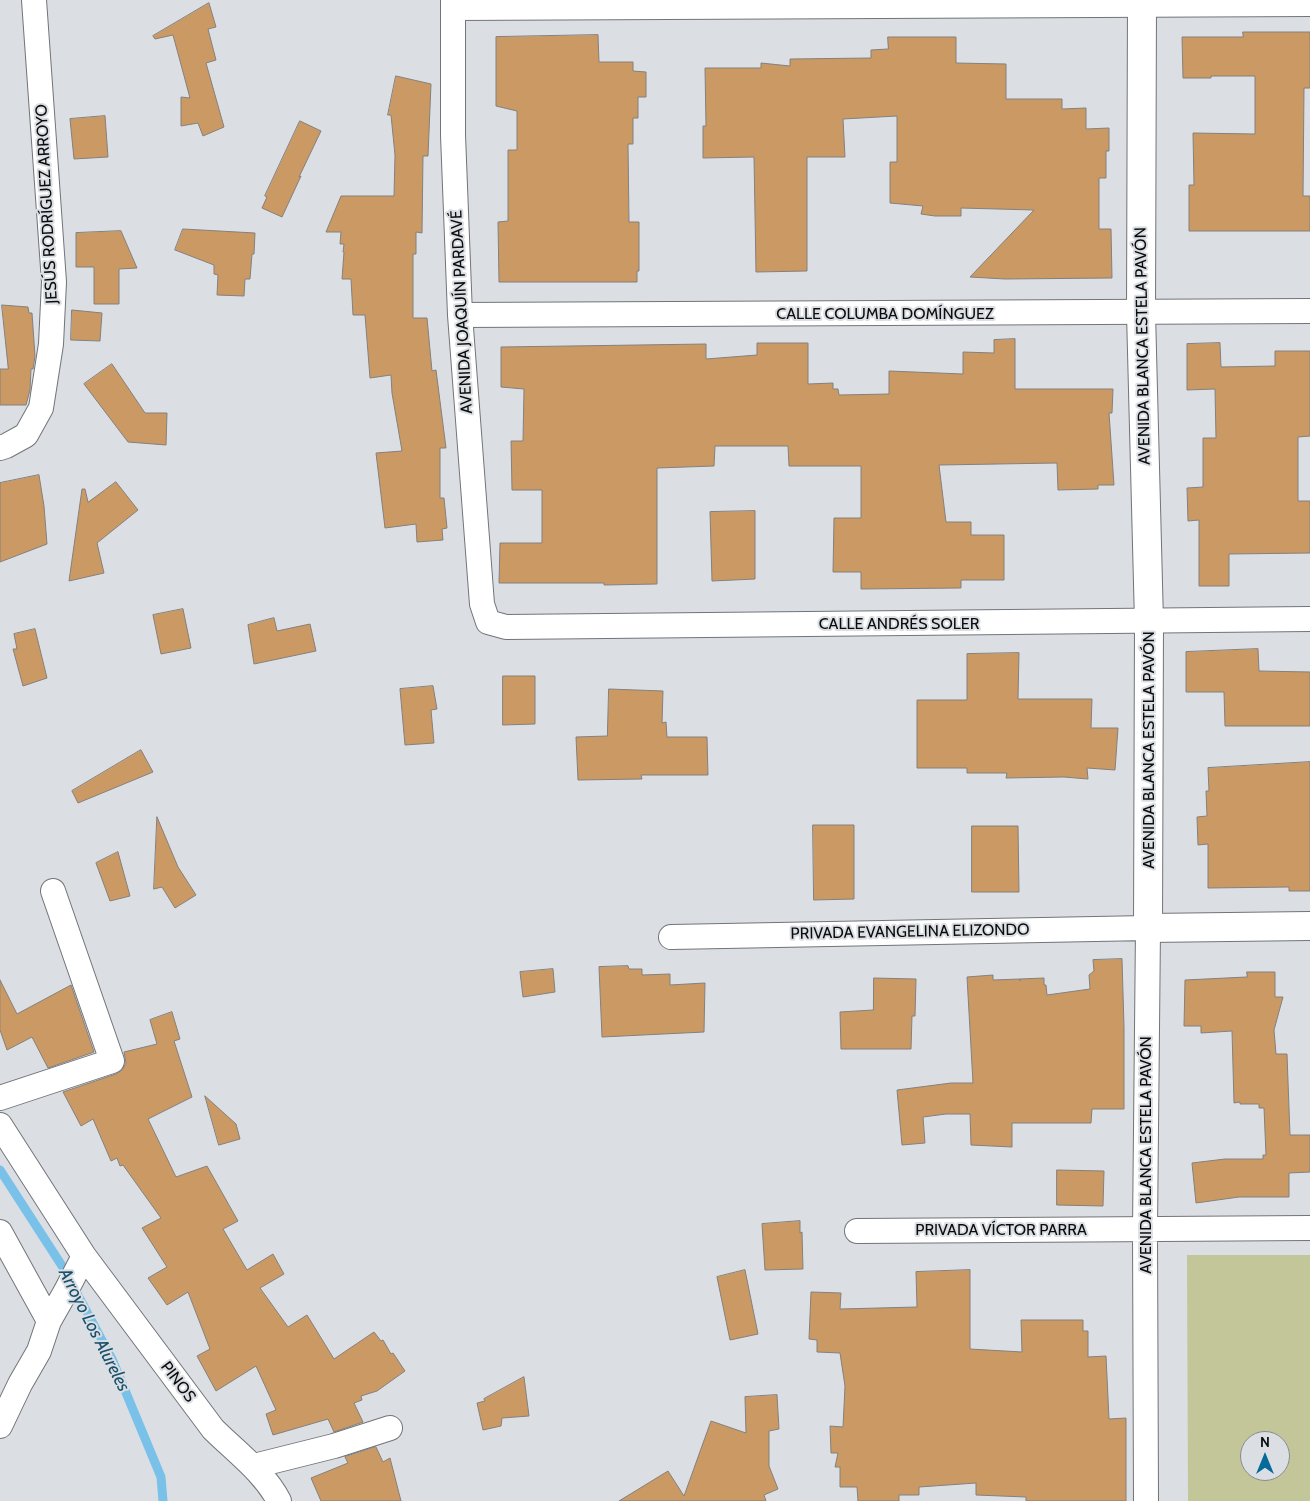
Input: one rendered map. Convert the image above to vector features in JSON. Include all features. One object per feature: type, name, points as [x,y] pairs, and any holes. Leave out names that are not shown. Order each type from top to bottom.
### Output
[{"type":"main road","name":"AVENIDA BLANCA ESTELA PAVÓN","points":[[1142,2],[1141,313],[1149,622],[1148,928]]},
{"type":"main road","points":[[1148,928],[1310,926]]},
{"type":"street","name":"JESÚS RODRÍGUEZ ARROYO","points":[[0,448],[26,435],[41,408],[51,344],[54,282],[34,0]]},
{"type":"street","points":[[453,4],[1142,2],[1310,4]]},
{"type":"street","name":"AVENIDA JOAQUÍN PARDAVÉ","points":[[453,4],[452,135],[460,315],[482,604],[488,622]]},
{"type":"street","name":"CALLE COLUMBA DOMÍNGUEZ","points":[[460,315],[1310,311]]},
{"type":"street","name":"CALLE ANDRÉS SOLER","points":[[488,622],[506,627],[1310,619]]},
{"type":"street","points":[[0,1098],[112,1061],[53,891]]},
{"type":"street","name":"PRIVADA EVANGELINA ELIZONDO","points":[[672,937],[1148,928]]},
{"type":"street","name":"AVENIDA BLANCA ESTELA PAVÓN","points":[[1146,1501],[1145,1230],[1148,928]]},
{"type":"street","points":[[0,1125],[82,1260],[49,1321],[40,1351],[20,1384],[0,1426]]},
{"type":"street","name":"PRIVADA VÍCTOR PARRA","points":[[857,1231],[1310,1228]]},
{"type":"street","points":[[0,1232],[49,1321]]},
{"type":"street","name":"PINOS","points":[[82,1260],[213,1429],[234,1450],[254,1466],[279,1501]]},
{"type":"street","points":[[254,1466],[334,1446],[390,1428]]},
{"type":"green space","points":[[1187,1255],[1310,1255],[1310,1501],[1188,1501]]},
{"type":"building","points":[[209,3],[216,27],[208,29],[216,60],[206,63],[224,127],[203,136],[198,123],[181,126],[181,97],[190,98],[173,35],[155,39],[153,36]]},
{"type":"building","points":[[1243,32],[1310,32],[1310,88],[1304,88],[1303,196],[1310,196],[1310,231],[1189,231],[1189,185],[1194,185],[1193,133],[1255,134],[1255,76],[1183,78],[1182,37],[1243,37]]},
{"type":"building","points":[[598,35],[599,62],[633,62],[633,71],[646,72],[646,97],[638,97],[638,118],[633,118],[633,144],[628,144],[629,222],[639,222],[639,271],[637,271],[637,282],[499,282],[498,222],[508,221],[508,150],[517,150],[517,111],[496,106],[496,37]]},
{"type":"building","points":[[888,37],[956,37],[956,63],[1006,64],[1006,99],[1062,99],[1062,109],[1086,108],[1086,129],[1109,128],[1109,151],[1106,151],[1106,178],[1099,178],[1099,229],[1111,229],[1112,278],[1005,279],[970,277],[1034,210],[961,208],[961,216],[935,216],[921,214],[923,206],[890,203],[890,162],[897,162],[897,116],[843,119],[845,157],[807,157],[807,271],[756,272],[754,157],[703,158],[703,126],[706,126],[705,68],[761,68],[761,63],[790,66],[790,59],[871,58],[871,50],[888,49]]},
{"type":"building","points":[[396,76],[431,84],[428,156],[423,156],[422,233],[416,232],[416,254],[413,254],[413,318],[427,318],[432,371],[436,370],[446,448],[440,448],[440,498],[444,498],[447,528],[442,529],[443,540],[417,542],[416,524],[385,528],[376,453],[402,451],[392,393],[391,375],[370,378],[365,315],[353,315],[351,279],[342,279],[344,244],[340,244],[341,232],[326,232],[341,196],[394,196],[395,155],[391,115],[388,115]]},
{"type":"building","points":[[105,116],[108,157],[74,159],[70,119]]},
{"type":"building","points":[[300,121],[321,131],[282,217],[262,208],[267,197],[265,196]]},
{"type":"building","points":[[183,229],[255,233],[250,279],[245,279],[244,296],[217,295],[218,275],[214,274],[214,265],[175,250]]},
{"type":"building","points":[[121,231],[137,268],[119,269],[119,304],[94,304],[94,267],[76,267],[76,233]]},
{"type":"building","points":[[2,305],[28,307],[29,313],[32,313],[35,356],[33,369],[31,369],[30,390],[26,405],[0,405],[0,369],[8,369]]},
{"type":"building","points":[[72,310],[102,313],[100,341],[71,340]]},
{"type":"building","points":[[1015,339],[1015,389],[1113,389],[1112,413],[1109,413],[1114,485],[1098,485],[1098,489],[1058,490],[1057,463],[939,465],[946,522],[971,522],[971,535],[1004,535],[1004,580],[961,580],[961,588],[861,589],[861,572],[833,572],[834,518],[861,518],[861,466],[789,466],[788,446],[715,446],[714,466],[657,468],[657,584],[499,583],[500,543],[542,543],[542,490],[512,490],[511,441],[523,441],[524,389],[501,387],[501,347],[706,344],[706,359],[757,355],[757,343],[808,343],[808,384],[833,383],[833,389],[838,389],[839,395],[889,394],[889,371],[963,374],[963,352],[994,353],[994,340]]},
{"type":"building","points":[[1220,343],[1221,367],[1275,366],[1275,351],[1310,351],[1310,436],[1298,437],[1298,501],[1310,501],[1310,553],[1229,554],[1229,586],[1199,586],[1199,520],[1188,521],[1187,488],[1203,487],[1203,438],[1216,438],[1215,389],[1187,390],[1187,344]]},
{"type":"building","points":[[112,364],[145,413],[167,413],[166,445],[128,442],[84,384]]},
{"type":"building","points":[[39,475],[47,544],[0,562],[0,483]]},
{"type":"building","points":[[116,482],[138,510],[97,543],[104,573],[69,581],[82,489],[85,489],[88,502]]},
{"type":"building","points":[[755,511],[755,579],[712,581],[710,512]]},
{"type":"building","points":[[183,609],[191,648],[161,654],[153,615]]},
{"type":"building","points":[[274,618],[277,631],[310,624],[316,651],[254,664],[248,625]]},
{"type":"building","points":[[35,629],[47,678],[23,686],[13,649],[17,649],[14,634]]},
{"type":"building","points":[[1258,649],[1259,671],[1310,672],[1310,726],[1225,726],[1224,692],[1186,692],[1186,652]]},
{"type":"building","points":[[1019,653],[1018,699],[1092,699],[1091,728],[1118,728],[1115,770],[1087,768],[1088,779],[1064,777],[1006,778],[1007,773],[967,773],[967,768],[917,768],[917,700],[967,700],[967,654]]},
{"type":"building","points":[[503,676],[535,676],[535,724],[503,725]]},
{"type":"building","points":[[433,686],[437,709],[431,710],[434,743],[405,745],[400,689]]},
{"type":"building","points":[[609,689],[663,691],[662,723],[666,722],[667,737],[707,737],[708,775],[641,775],[642,779],[578,780],[576,737],[607,736]]},
{"type":"building","points":[[141,750],[153,772],[78,803],[72,791]]},
{"type":"building","points":[[1310,762],[1310,891],[1289,891],[1289,887],[1208,888],[1208,844],[1198,845],[1197,817],[1207,816],[1206,791],[1209,791],[1208,768]]},
{"type":"building","points":[[157,817],[178,867],[196,895],[175,908],[162,887],[154,889]]},
{"type":"building","points":[[813,825],[854,825],[854,899],[814,900]]},
{"type":"building","points":[[972,826],[1018,826],[1019,892],[972,892]]},
{"type":"building","points":[[118,852],[130,896],[110,901],[96,863]]},
{"type":"building","points":[[1122,959],[1124,1109],[1092,1109],[1091,1123],[1012,1123],[1012,1147],[971,1145],[970,1114],[946,1114],[923,1117],[925,1143],[902,1145],[897,1090],[951,1083],[973,1083],[967,977],[993,975],[993,980],[1044,978],[1047,995],[1090,989],[1089,975],[1094,971],[1093,960]]},
{"type":"building","points":[[628,966],[629,969],[642,969],[642,975],[670,974],[670,985],[705,983],[704,1032],[602,1037],[599,967]]},
{"type":"building","points":[[553,969],[555,992],[523,997],[520,972]]},
{"type":"building","points":[[1247,972],[1275,972],[1275,997],[1283,997],[1274,1030],[1276,1054],[1287,1054],[1290,1135],[1310,1135],[1310,1172],[1289,1173],[1289,1197],[1239,1197],[1196,1203],[1192,1163],[1225,1159],[1263,1159],[1263,1155],[1266,1155],[1264,1108],[1259,1108],[1259,1104],[1234,1103],[1232,1031],[1201,1033],[1201,1026],[1184,1026],[1185,980],[1247,977]]},
{"type":"building","points":[[874,978],[916,979],[915,1016],[912,1016],[911,1049],[841,1049],[840,1012],[873,1010]]},
{"type":"building","points":[[0,980],[17,1014],[71,985],[94,1052],[48,1068],[32,1037],[7,1050],[0,1030]]},
{"type":"building","points":[[172,1012],[180,1039],[174,1041],[192,1097],[148,1119],[176,1177],[207,1166],[238,1221],[223,1229],[247,1270],[273,1254],[284,1274],[260,1288],[288,1327],[307,1315],[334,1359],[374,1332],[381,1341],[383,1340],[391,1354],[393,1353],[405,1371],[377,1391],[361,1396],[362,1400],[354,1403],[363,1422],[334,1432],[328,1419],[273,1435],[266,1414],[276,1410],[256,1366],[216,1391],[197,1356],[210,1349],[188,1292],[167,1305],[148,1278],[167,1267],[142,1228],[161,1218],[123,1165],[120,1166],[117,1158],[111,1161],[93,1119],[81,1126],[63,1092],[116,1074],[122,1070],[126,1063],[124,1052],[157,1044],[150,1020]]},
{"type":"building","points":[[205,1096],[236,1124],[240,1139],[219,1145]]},
{"type":"building","points":[[1057,1170],[1104,1171],[1103,1206],[1057,1205]]},
{"type":"building","points":[[800,1221],[803,1269],[765,1270],[762,1224]]},
{"type":"building","points":[[745,1270],[758,1334],[730,1340],[717,1277]]},
{"type":"building","points":[[970,1270],[970,1349],[1022,1352],[1021,1320],[1083,1320],[1083,1331],[1088,1331],[1088,1357],[1106,1356],[1109,1419],[1126,1418],[1126,1501],[1026,1501],[1026,1497],[976,1495],[976,1483],[919,1487],[919,1495],[899,1495],[899,1501],[858,1501],[857,1487],[840,1487],[840,1467],[835,1467],[838,1453],[831,1453],[830,1426],[843,1427],[845,1386],[840,1353],[817,1352],[817,1340],[809,1339],[811,1292],[841,1293],[840,1309],[917,1307],[916,1272]]},
{"type":"building","points":[[524,1377],[529,1416],[502,1418],[501,1426],[483,1430],[477,1403],[485,1401],[484,1399]]},
{"type":"building","points":[[777,1395],[779,1429],[769,1431],[769,1466],[778,1489],[764,1495],[766,1501],[619,1501],[668,1471],[684,1496],[711,1421],[746,1433],[745,1397]]},
{"type":"building","points":[[376,1447],[383,1462],[390,1458],[401,1501],[321,1501],[311,1478],[348,1463],[345,1457]]},
{"type":"waterway","name":"Arroyo Los Alureles","points":[[0,1170],[64,1269],[112,1359],[161,1477],[163,1501]]}]
